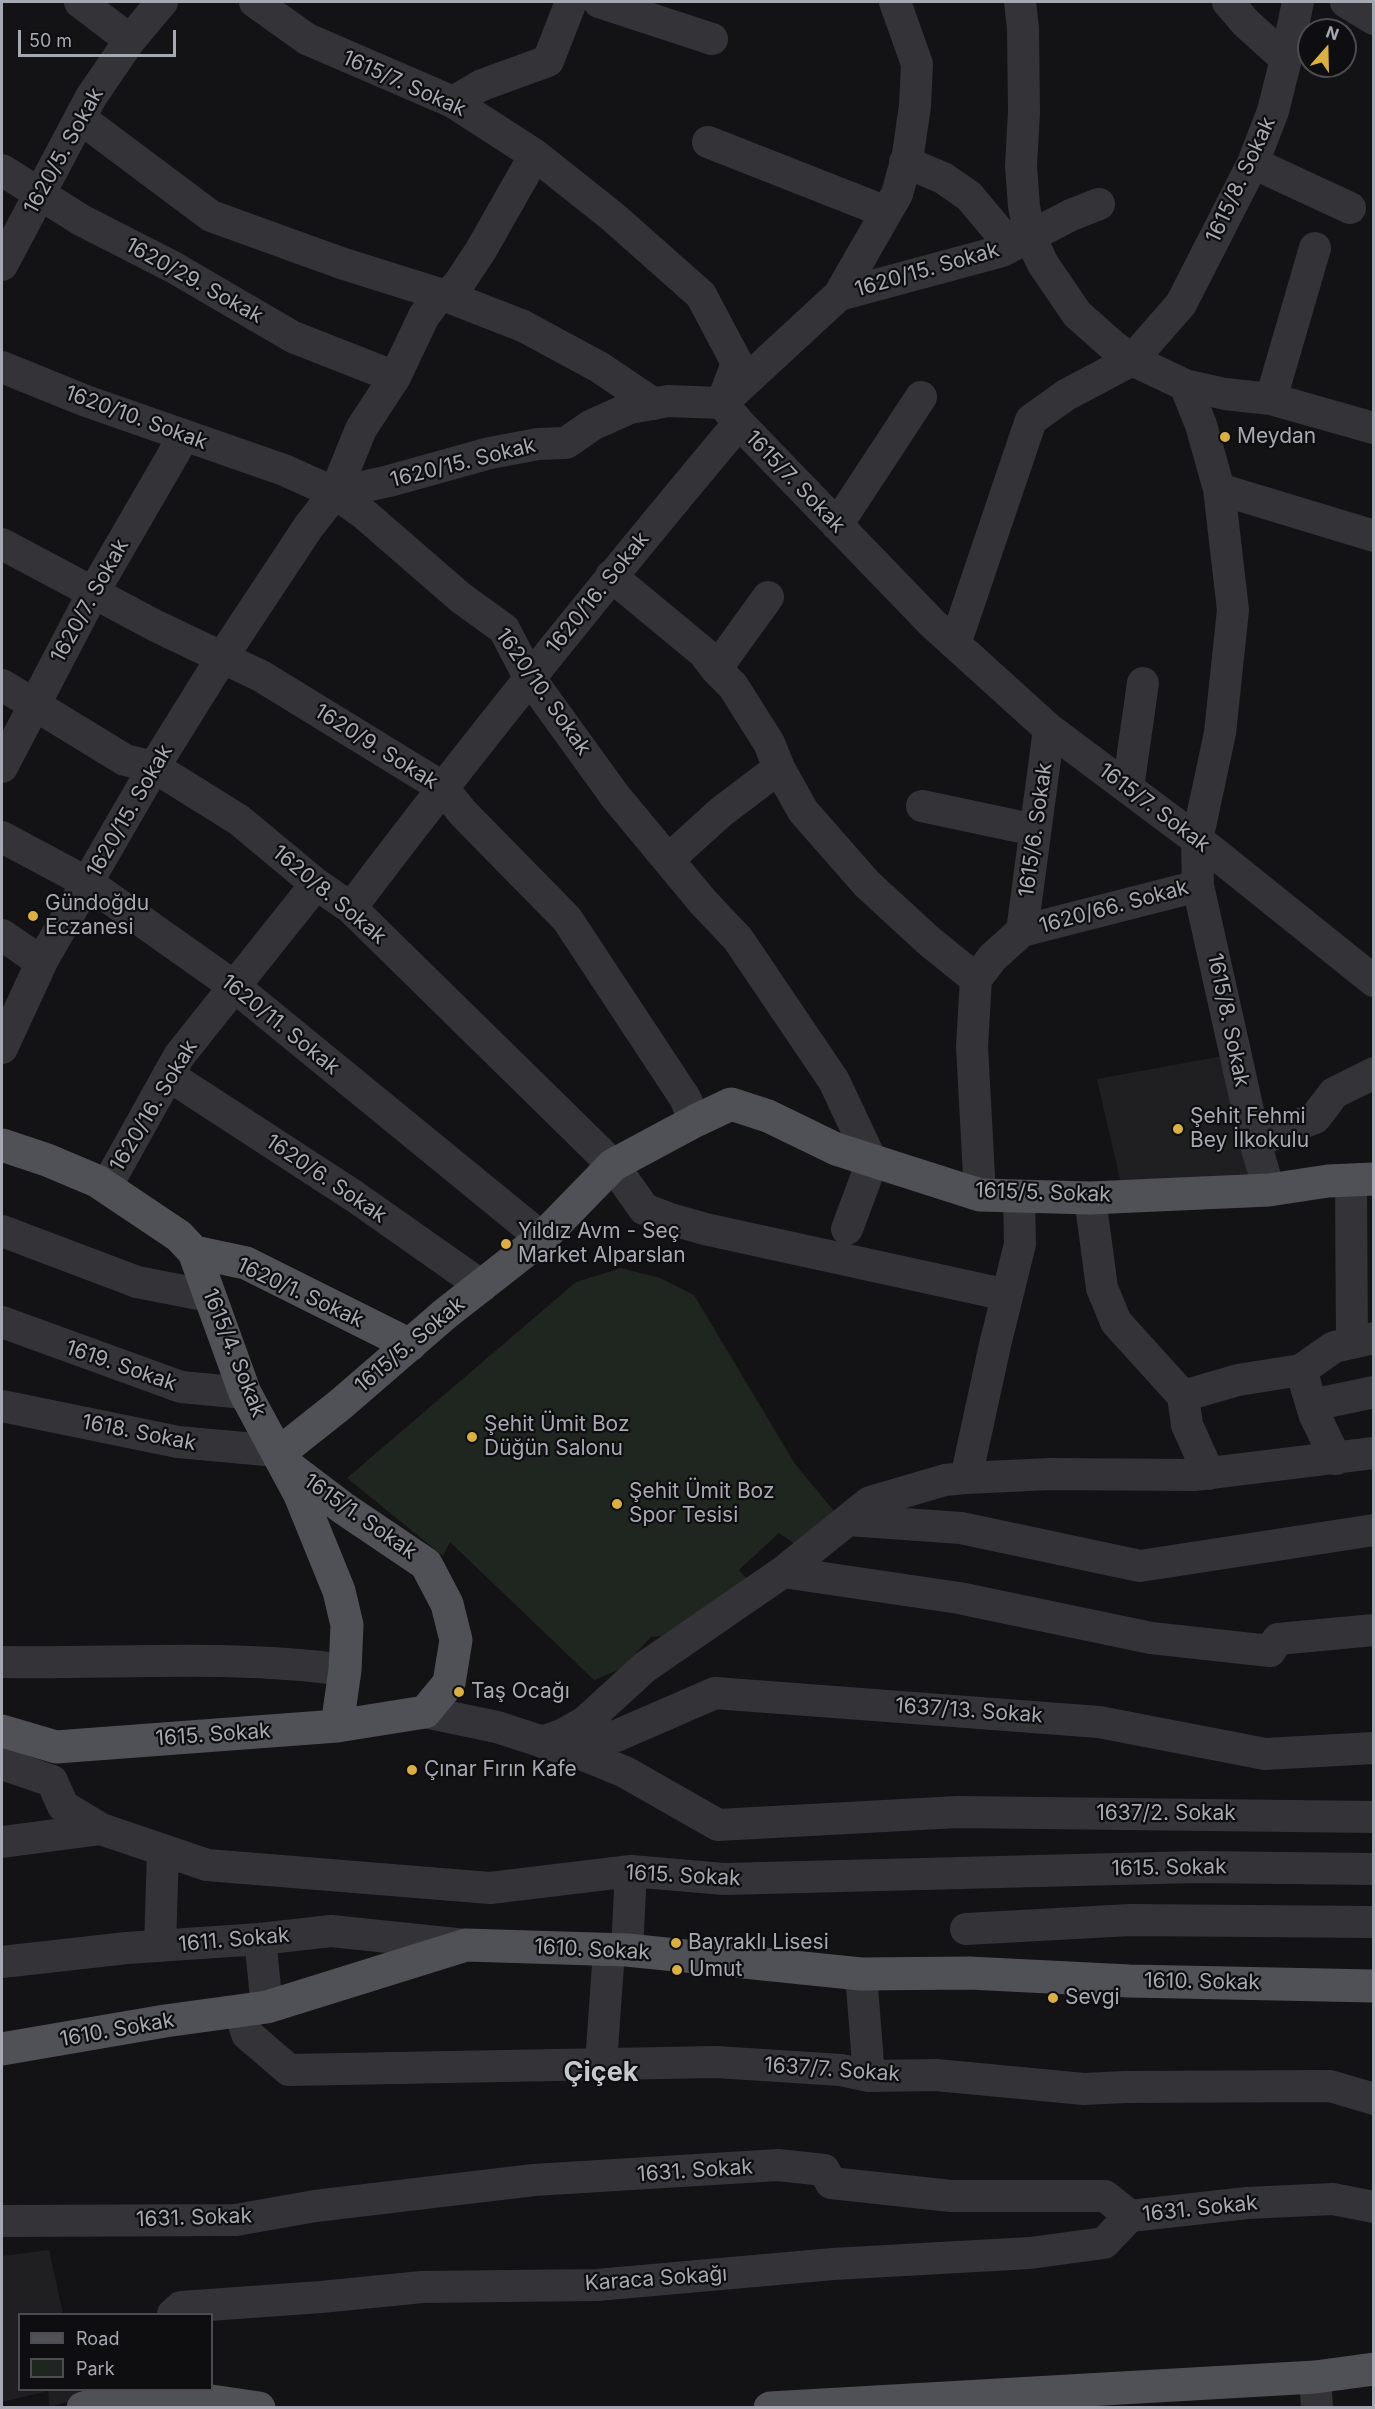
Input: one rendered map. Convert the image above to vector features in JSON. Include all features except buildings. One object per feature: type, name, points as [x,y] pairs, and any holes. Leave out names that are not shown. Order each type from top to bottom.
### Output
[{"type":"main road","name":"1615/5. Sokak","points":[[281,1458],[297,1439],[445,1314],[542,1238],[613,1166],[694,1121],[731,1104],[768,1116],[836,1149],[980,1195],[1090,1198],[1269,1190],[1328,1181],[1362,1180]]},
{"type":"main road","points":[[2,1145],[47,1160],[106,1187],[179,1236],[194,1252]]},
{"type":"main road","name":"1615/4. Sokak","points":[[194,1252],[245,1393],[281,1458],[339,1591],[346,1625],[345,1670],[337,1726]]},
{"type":"main road","name":"1620/1. Sokak","points":[[194,1252],[246,1263],[410,1345]]},
{"type":"main road","name":"1615/1. Sokak","points":[[281,1458],[343,1508],[426,1563],[447,1604],[456,1640],[449,1683],[425,1712]]},
{"type":"main road","name":"1615. Sokak","points":[[2,1731],[56,1747],[337,1726],[425,1712]]},
{"type":"main road","points":[[2,1755],[56,1747]]},
{"type":"main road","name":"1610. Sokak","points":[[2,2049],[254,2009],[466,1945],[538,1946],[618,1951],[861,1974],[969,1973],[1129,1981],[1374,1986]]},
{"type":"main road","points":[[770,2408],[1316,2392],[1374,2369]]},
{"type":"main road","points":[[83,2408],[140,2391]]},
{"type":"main road","points":[[149,2391],[259,2408]]},
{"type":"street","points":[[80,2],[130,40]]},
{"type":"street","name":"1620/5. Sokak","points":[[2,265],[91,97],[130,40],[162,2]]},
{"type":"street","name":"1615/7. Sokak","points":[[255,2],[307,39],[453,102],[535,155],[613,217],[701,296],[737,363],[730,413],[955,644],[1049,729],[1197,840],[1374,981]]},
{"type":"street","points":[[453,102],[482,85],[548,61],[571,2]]},
{"type":"street","points":[[599,2],[712,39]]},
{"type":"street","points":[[839,295],[897,194],[905,162],[915,106],[916,63],[895,2]]},
{"type":"street","points":[[1020,2],[1023,28],[1021,166],[1024,206],[1020,242]]},
{"type":"street","points":[[1228,2],[1246,23],[1286,59]]},
{"type":"street","name":"1615/8. Sokak","points":[[955,644],[1030,420],[1066,395],[1132,360],[1181,304],[1253,163],[1273,111],[1298,2]]},
{"type":"street","points":[[1346,2],[1374,19]]},
{"type":"street","points":[[80,118],[211,216],[341,263],[446,296],[523,326],[599,367],[654,404]]},
{"type":"street","points":[[708,142],[886,212]]},
{"type":"street","name":"1620/15. Sokak","points":[[2,1048],[43,959],[88,883],[113,834],[223,656],[309,526],[335,494],[361,429],[395,377],[424,316],[436,300],[446,296],[458,285],[481,250],[535,155]]},
{"type":"street","points":[[905,162],[943,178],[969,196],[1044,264],[1077,314],[1132,360],[1185,385],[1225,394],[1271,399],[1374,429]]},
{"type":"street","points":[[1253,163],[1350,208]]},
{"type":"street","name":"1620/29. Sokak","points":[[2,170],[81,220],[241,305],[293,337],[395,377]]},
{"type":"street","name":"1620/15. Sokak","points":[[335,494],[490,453],[538,444],[566,443],[592,425],[630,408],[668,401],[730,413],[839,295],[880,285],[1020,242],[1071,215],[1099,204]]},
{"type":"street","points":[[1271,399],[1315,248]]},
{"type":"street","name":"1620/10. Sokak","points":[[2,367],[184,436],[284,470],[335,494],[363,513],[461,598],[504,630],[529,677],[615,796],[738,939],[834,1081],[872,1162]]},
{"type":"street","name":"1620/66. Sokak","points":[[976,979],[993,957],[1022,931],[1198,885],[1197,840],[1220,733],[1233,610],[1219,489],[1201,425],[1185,385]]},
{"type":"street","points":[[837,525],[921,397]]},
{"type":"street","name":"1620/16. Sokak","points":[[351,908],[442,787],[529,677],[603,589],[730,413]]},
{"type":"street","name":"1620/7. Sokak","points":[[2,767],[93,594],[184,436]]},
{"type":"street","points":[[1219,489],[1374,536]]},
{"type":"street","name":"1620/9. Sokak","points":[[2,544],[156,626],[223,656],[334,719],[442,787],[463,813],[567,919],[685,1098],[694,1121]]},
{"type":"street","points":[[611,576],[704,652],[716,669],[733,686],[770,743],[778,768],[803,811],[867,884],[929,941],[976,979],[972,1046],[980,1195]]},
{"type":"street","points":[[716,669],[768,597]]},
{"type":"street","points":[[1128,788],[1143,683]]},
{"type":"street","name":"1620/8. Sokak","points":[[2,685],[125,760],[154,767],[239,820],[316,884],[351,908],[613,1166],[644,1209],[670,1219],[705,1228],[1007,1294]]},
{"type":"street","name":"1615/6. Sokak","points":[[1022,931],[1049,729]]},
{"type":"street","points":[[668,860],[722,812],[778,768]]},
{"type":"street","points":[[922,806],[1035,830]]},
{"type":"street","name":"1620/11. Sokak","points":[[2,837],[88,883],[235,987],[542,1238]]},
{"type":"street","name":"1620/16. Sokak","points":[[106,1187],[179,1056],[316,884]]},
{"type":"street","name":"1615/8. Sokak","points":[[1198,885],[1255,1142],[1269,1190]]},
{"type":"street","points":[[2,935],[34,957],[43,959]]},
{"type":"street","points":[[1255,1142],[1315,1118],[1334,1093],[1374,1073]]},
{"type":"street","name":"1620/6. Sokak","points":[[168,1075],[354,1196],[482,1286]]},
{"type":"street","points":[[848,1229],[872,1162]]},
{"type":"street","points":[[1183,1396],[1238,1380],[1302,1370],[1334,1347],[1363,1340],[1362,1180]]},
{"type":"street","points":[[966,1478],[1020,1244],[1019,1197]]},
{"type":"street","points":[[1090,1198],[1102,1288],[1116,1322],[1183,1396],[1187,1425],[1209,1474]]},
{"type":"street","points":[[2,1231],[137,1282],[209,1296]]},
{"type":"street","name":"1619. Sokak","points":[[2,1322],[181,1387],[245,1393]]},
{"type":"street","points":[[1302,1370],[1312,1405],[1336,1459]]},
{"type":"street","points":[[1312,1405],[1374,1392]]},
{"type":"street","name":"1618. Sokak","points":[[2,1406],[178,1442],[281,1458]]},
{"type":"street","points":[[425,1712],[497,1727],[542,1742],[571,1730],[585,1722],[645,1667],[783,1572],[870,1502],[945,1480],[1050,1474],[1209,1474],[1374,1453]]},
{"type":"street","points":[[848,1520],[961,1528],[1140,1566],[1374,1530]]},
{"type":"street","points":[[783,1572],[959,1598],[1151,1638],[1270,1652],[1278,1639],[1374,1630]]},
{"type":"street","points":[[2,1662],[242,1662],[345,1670]]},
{"type":"street","name":"1637/13. Sokak","points":[[571,1730],[597,1737],[616,1736],[715,1693],[1099,1722],[1265,1754],[1374,1748]]},
{"type":"street","name":"1637/2. Sokak","points":[[542,1742],[625,1772],[718,1825],[958,1812],[1374,1818]]},
{"type":"street","points":[[2,1764],[52,1781],[63,1806],[101,1829]]},
{"type":"street","name":"1615. Sokak","points":[[2,1842],[101,1829],[207,1865],[490,1888],[631,1870],[724,1879],[1196,1867],[1374,1869]]},
{"type":"street","points":[[160,1946],[163,1850]]},
{"type":"street","points":[[601,2063],[631,1870]]},
{"type":"street","points":[[966,1929],[1130,1920],[1374,1922]]},
{"type":"street","name":"1611. Sokak","points":[[2,1962],[127,1948],[260,1939],[332,1931],[466,1945]]},
{"type":"street","points":[[254,2009],[260,1939]]},
{"type":"street","points":[[861,1974],[869,2076]]},
{"type":"street","name":"1637/7. Sokak","points":[[254,2009],[247,2034],[289,2070],[716,2062],[841,2070],[869,2076],[936,2075],[1084,2090],[1125,2087],[1330,2086],[1374,2099]]},
{"type":"street","name":"1631. Sokak","points":[[2,2221],[236,2220],[315,2206],[534,2180],[778,2165],[824,2170],[831,2183],[951,2196],[1105,2196],[1130,2216],[1247,2203],[1333,2199],[1374,2207]]},
{"type":"street","name":"Karaca Sokağı","points":[[174,2313],[182,2307],[422,2287],[597,2285],[833,2264],[1030,2253],[1104,2242],[1130,2216]]},
{"type":"shaded area","name":"Şehit Fehmi Bey İlkokulu","points":[[1223,1056],[1263,1179],[1121,1184],[1097,1079]]},
{"type":"shaded area","points":[[49,2250],[63,2313],[18,2313],[18,2391],[48,2391],[2,2402],[2,2256]]},
{"type":"shaded area","points":[[48,2391],[80,2391],[82,2398],[49,2407]]},
{"type":"green space","points":[[621,1268],[660,1278],[694,1295],[795,1464],[834,1511],[795,1544],[779,1533],[739,1570],[752,1585],[672,1635],[651,1637],[621,1669],[594,1680],[450,1542],[443,1556],[347,1478],[576,1282]]},
{"type":"place","name":"Meydan","points":[[1225,437]]},
{"type":"place","name":"Gündoğdu Eczanesi","points":[[33,916]]},
{"type":"place","name":"Şehit Fehmi Bey İlkokulu","points":[[1178,1129]]},
{"type":"place","name":"Yıldız Avm - Seç Market Alparslan","points":[[506,1244]]},
{"type":"place","name":"Şehit Ümit Boz Düğün Salonu","points":[[472,1437]]},
{"type":"place","name":"Şehit Ümit Boz Spor Tesisi","points":[[617,1504]]},
{"type":"place","name":"Taş Ocağı","points":[[459,1692]]},
{"type":"place","name":"Çınar Fırın Kafe","points":[[412,1770]]},
{"type":"place","name":"Bayraklı Lisesi","points":[[676,1943]]},
{"type":"place","name":"Umut","points":[[677,1970]]},
{"type":"place","name":"Sevgi","points":[[1053,1998]]},
{"type":"district","name":"Çiçek","points":[[601,2073]]}]
